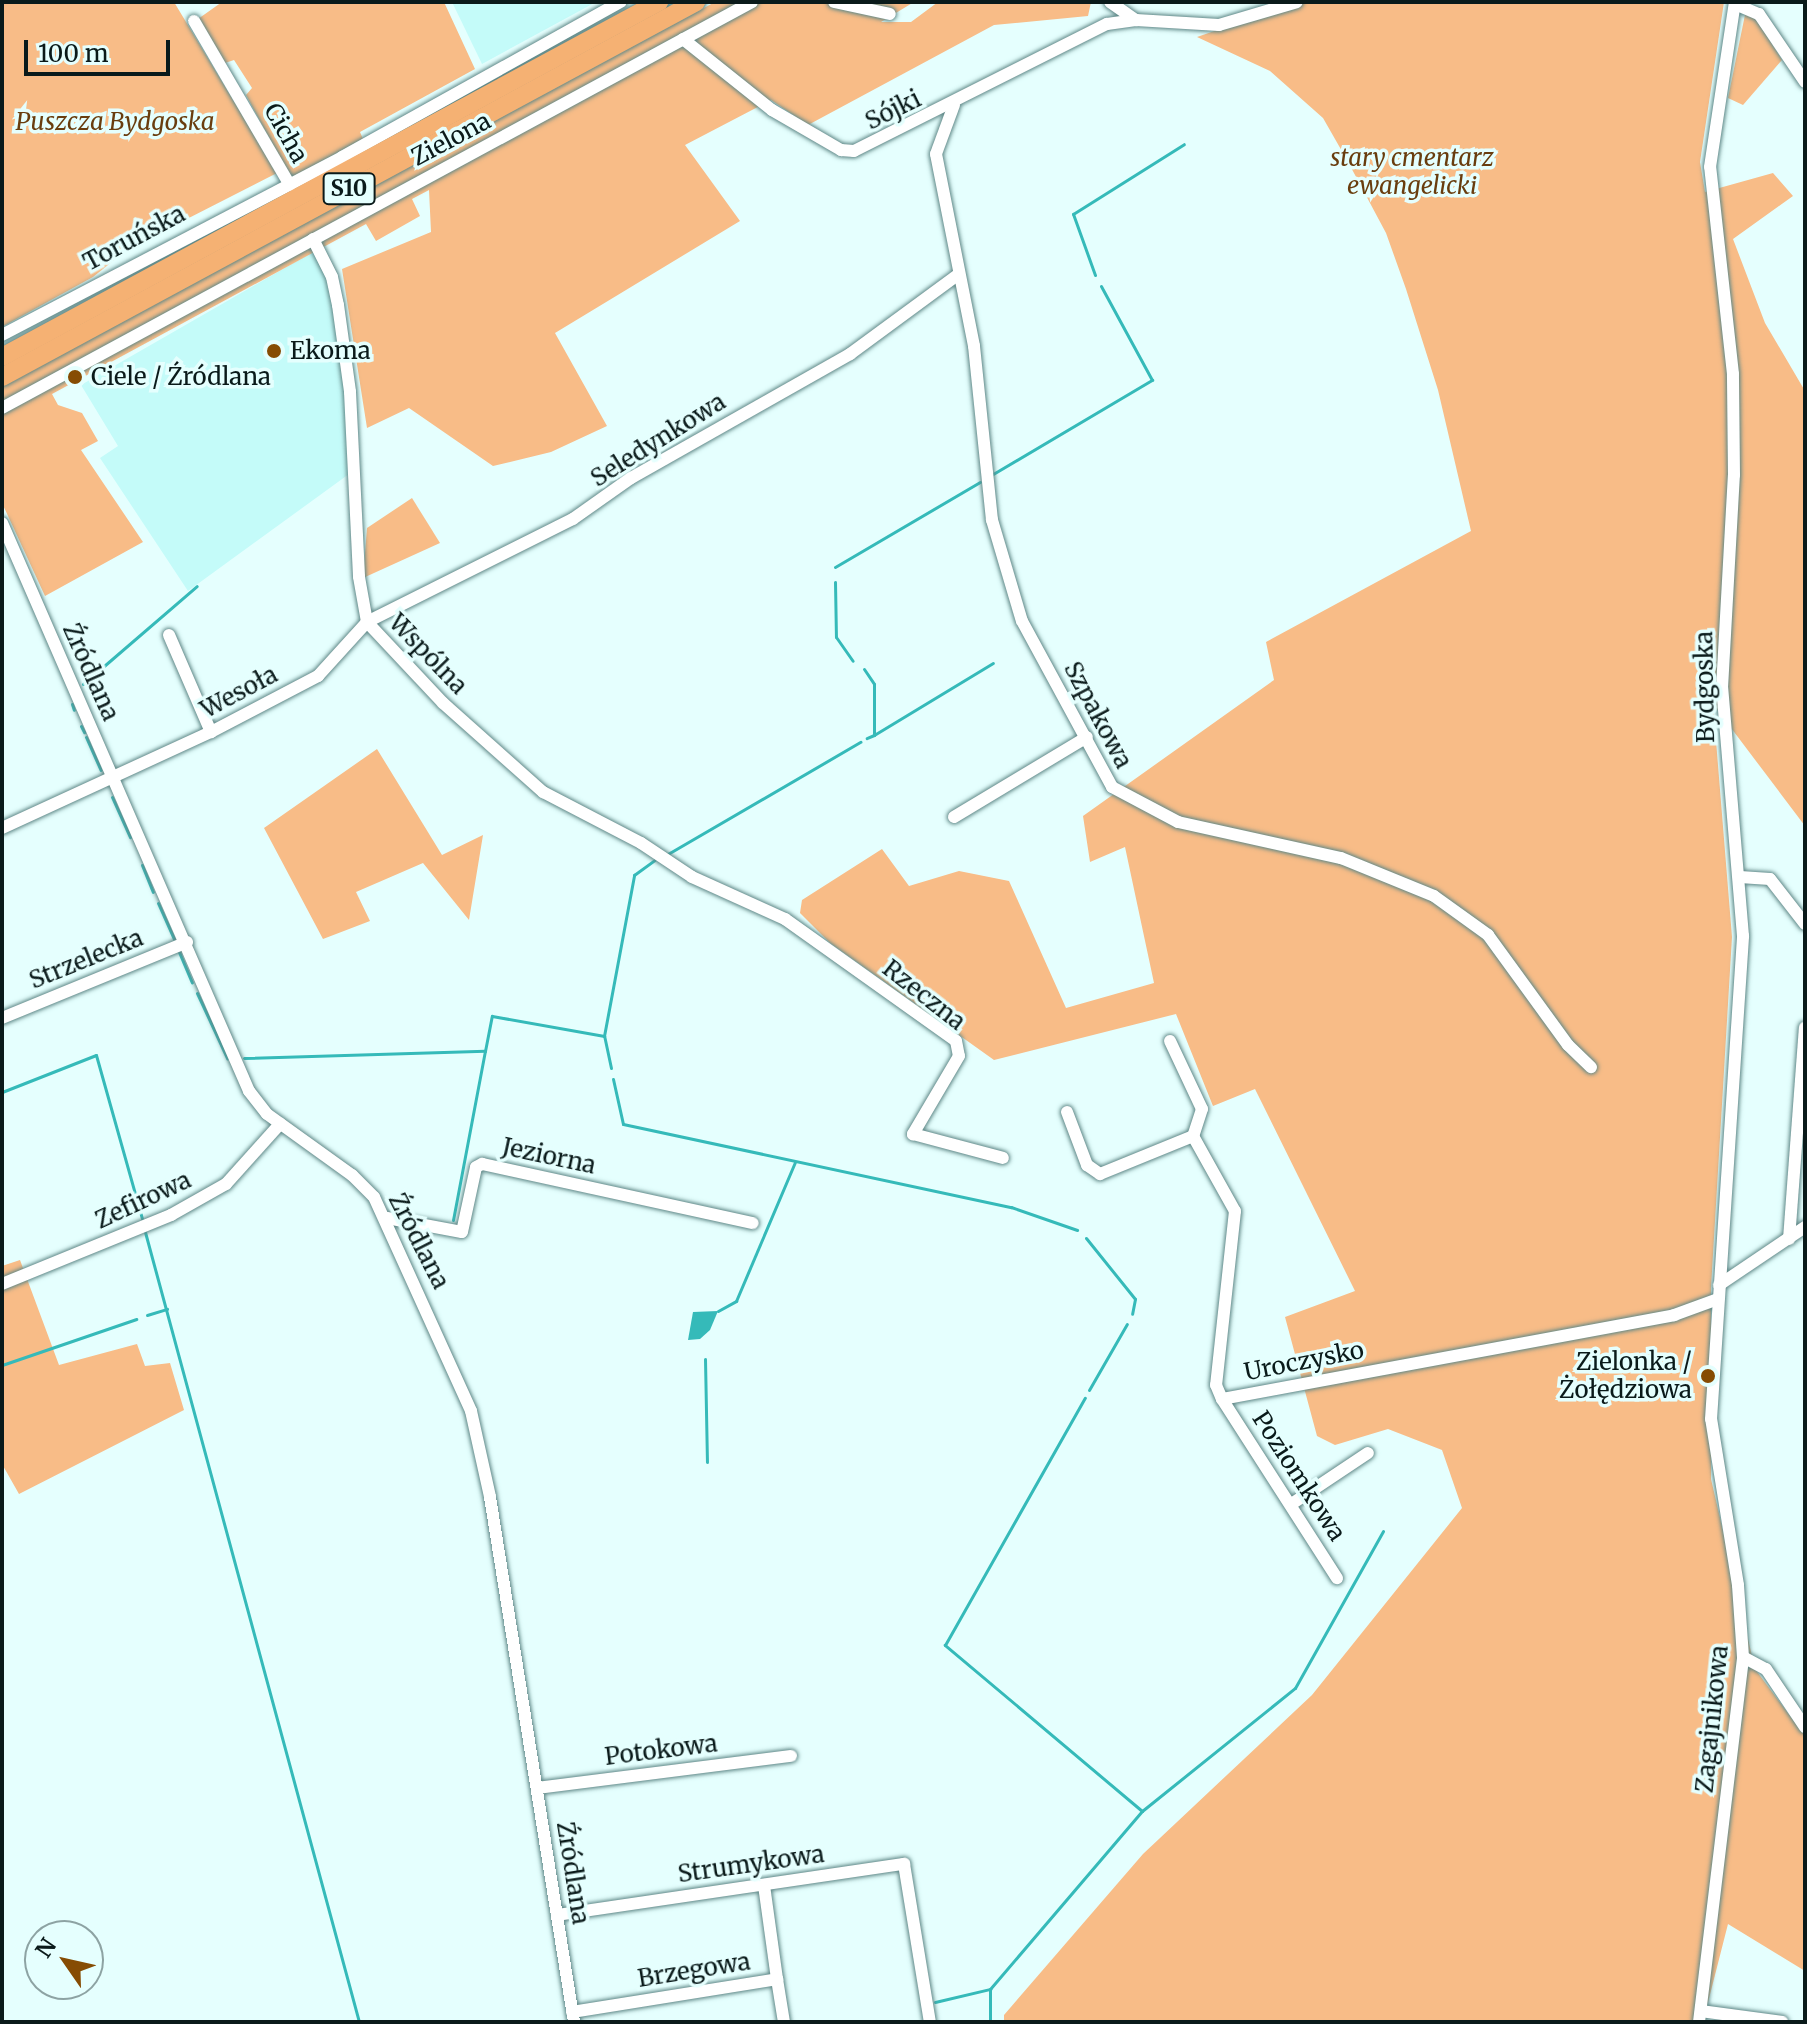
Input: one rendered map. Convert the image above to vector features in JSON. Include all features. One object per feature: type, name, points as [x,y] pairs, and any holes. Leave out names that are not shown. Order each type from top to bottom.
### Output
[{"type":"highway","name":"S10","points":[[2,357],[659,2]]},
{"type":"highway","name":"S10","points":[[2,377],[696,2]]},
{"type":"street","name":"Zielona","points":[[290,185],[621,2]]},
{"type":"street","name":"Zielona","points":[[2,408],[752,2]]},
{"type":"street","points":[[834,2],[890,14]]},
{"type":"street","points":[[1110,2],[1136,20],[1219,25],[1297,2]]},
{"type":"street","points":[[1735,3],[1759,14],[1805,82]]},
{"type":"street","name":"Bydgoska","points":[[1713,1374],[1743,936],[1722,688],[1734,475],[1733,374],[1710,167],[1735,3]]},
{"type":"street","name":"Sójki","points":[[683,39],[772,110],[841,150],[872,146],[954,105],[1073,38],[1136,20]]},
{"type":"street","name":"Cicha","points":[[194,21],[290,185]]},
{"type":"street","name":"Szpakowa","points":[[954,105],[936,154],[974,346],[992,520],[1003,567],[1022,621],[1112,787],[1178,822],[1341,858],[1442,901],[1488,935],[1568,1045],[1591,1067]]},
{"type":"street","name":"Toruńska","points":[[2,335],[230,211],[290,185]]},
{"type":"street","name":"Wspólna","points":[[313,239],[332,277],[338,305],[350,392],[359,577],[367,622],[453,712],[543,792],[641,843],[692,877],[785,919]]},
{"type":"street","name":"Seledynkowa","points":[[367,622],[573,519],[631,478],[850,354],[959,274]]},
{"type":"street","name":"Źródlana","points":[[2,525],[187,942],[249,1091],[280,1124],[362,1184],[387,1218],[477,1431],[573,2017]]},
{"type":"street","name":"Wesoła","points":[[3,824],[114,778],[318,676],[367,622]]},
{"type":"street","points":[[169,635],[211,732]]},
{"type":"street","points":[[954,817],[1087,737]]},
{"type":"street","points":[[1740,877],[1770,879],[1805,924]]},
{"type":"street","name":"Rzeczna","points":[[785,919],[956,1041],[959,1056],[913,1134],[1003,1158]]},
{"type":"street","name":"Strzelecka","points":[[2,1018],[187,942]]},
{"type":"street","points":[[1789,1239],[1800,1159],[1805,1028]]},
{"type":"street","points":[[1067,1112],[1087,1165],[1100,1174],[1193,1136],[1202,1109],[1170,1041]]},
{"type":"street","name":"Zefirowa","points":[[2,1284],[171,1215],[226,1184],[280,1124]]},
{"type":"street","name":"Uroczysko","points":[[1193,1136],[1235,1211],[1216,1385],[1222,1399],[1674,1315],[1718,1299]]},
{"type":"street","name":"Jeziorna","points":[[387,1218],[462,1232],[476,1167],[482,1164],[753,1223]]},
{"type":"street","points":[[1719,1285],[1805,1227]]},
{"type":"street","name":"Zagajnikowa","points":[[1700,2016],[1743,1657],[1738,1585],[1714,1460],[1713,1374]]},
{"type":"street","name":"Poziomkowa","points":[[1222,1399],[1293,1503],[1337,1578]]},
{"type":"street","points":[[1293,1503],[1368,1453]]},
{"type":"street","points":[[1743,1657],[1766,1669],[1805,1727]]},
{"type":"street","name":"Potokowa","points":[[537,1788],[791,1756]]},
{"type":"street","name":"Strumykowa","points":[[557,1915],[904,1864],[930,2022]]},
{"type":"street","name":"Brzegowa","points":[[573,2017],[777,1979],[764,1885]]},
{"type":"street","points":[[777,1979],[784,2022]]},
{"type":"street","points":[[1700,2016],[1782,2022]]},
{"type":"shaded area","points":[[452,2],[596,2],[482,64]]},
{"type":"shaded area","points":[[318,249],[326,262],[350,392],[349,474],[188,591],[100,458],[118,446],[81,385]]},
{"type":"green space","name":"Puszcza Bydgoska","points":[[2,2],[174,2],[277,173],[128,249],[93,277],[2,327]]},
{"type":"green space","points":[[222,2],[444,2],[475,69],[360,132],[363,139],[291,178],[246,95],[252,88],[234,60],[225,63],[198,19]]},
{"type":"green space","points":[[715,2],[914,2],[881,22],[911,22],[938,2],[1091,2],[1088,16],[994,25],[808,125],[771,100],[685,145],[740,221],[555,333],[607,426],[551,452],[493,466],[409,408],[367,428],[342,269],[431,232],[429,190],[412,199],[420,216],[376,241],[366,224],[52,394],[58,405],[82,413],[98,441],[81,450],[143,542],[45,596],[2,503],[2,386]]},
{"type":"green space","name":"stary cmentarz ewangelicki","points":[[1298,2],[1724,2],[1700,162],[1705,192],[1773,173],[1793,196],[1733,239],[1765,323],[1805,391],[1805,826],[1713,704],[1732,937],[1711,1288],[1711,1479],[1755,1669],[1805,1736],[1805,1971],[1728,1924],[1703,2022],[1004,2022],[1004,2015],[1143,1854],[1312,1695],[1462,1508],[1442,1450],[1388,1429],[1335,1445],[1317,1436],[1285,1317],[1355,1291],[1255,1089],[1213,1106],[1176,1014],[994,1060],[830,943],[800,913],[802,900],[882,849],[909,886],[959,871],[1009,881],[1066,1008],[1154,983],[1125,847],[1090,862],[1083,816],[1274,680],[1266,642],[1471,531],[1438,390],[1406,289],[1386,233],[1347,160],[1323,118],[1270,71],[1197,37]]},
{"type":"green space","points":[[1747,5],[1782,60],[1743,105],[1728,98]]},
{"type":"green space","points":[[412,498],[440,543],[363,578],[367,528]]},
{"type":"green space","points":[[377,749],[442,855],[483,835],[469,920],[423,863],[356,892],[370,921],[323,939],[264,828]]},
{"type":"green space","points":[[20,1260],[59,1365],[137,1344],[145,1366],[170,1363],[184,1410],[19,1494],[2,1464],[2,1266]]},
{"type":"water","points":[[718,1311],[710,1330],[700,1339],[688,1340],[693,1312]]},
{"type":"waterway","points":[[1095,275],[1073,214],[1184,144]]},
{"type":"waterway","points":[[993,474],[1152,380],[1101,286]]},
{"type":"waterway","points":[[835,567],[980,482]]},
{"type":"waterway","points":[[835,582],[836,637],[853,661]]},
{"type":"waterway","points":[[83,684],[197,586]]},
{"type":"waterway","points":[[874,735],[993,663]]},
{"type":"waterway","points":[[864,669],[874,684],[874,735],[867,738]]},
{"type":"waterway","points":[[72,704],[74,710]]},
{"type":"waterway","points":[[81,726],[84,732]]},
{"type":"waterway","points":[[86,737],[101,770]]},
{"type":"waterway","points":[[666,855],[860,742]]},
{"type":"waterway","points":[[112,797],[130,837]]},
{"type":"waterway","points":[[611,1068],[604,1036],[634,875],[656,859]]},
{"type":"waterway","points":[[142,865],[153,892]]},
{"type":"waterway","points":[[158,903],[174,939]]},
{"type":"waterway","points":[[179,952],[192,982]]},
{"type":"waterway","points":[[197,993],[227,1058]]},
{"type":"waterway","points":[[244,1058],[485,1051],[492,1016],[604,1036]]},
{"type":"waterway","points":[[453,1220],[485,1051]]},
{"type":"waterway","points":[[2,1092],[96,1055],[142,1219]]},
{"type":"waterway","points":[[613,1079],[623,1124],[1011,1207],[1077,1230]]},
{"type":"waterway","points":[[718,1311],[736,1301],[795,1162]]},
{"type":"waterway","points":[[145,1232],[359,2022]]},
{"type":"waterway","points":[[1086,1238],[1135,1299],[1132,1314]]},
{"type":"waterway","points":[[147,1315],[167,1309]]},
{"type":"waterway","points":[[2,1365],[136,1319]]},
{"type":"waterway","points":[[1089,1390],[1127,1324]]},
{"type":"waterway","points":[[705,1359],[707,1462]]},
{"type":"waterway","points":[[990,2022],[990,1989],[1142,1811],[945,1645],[1085,1398]]},
{"type":"waterway","points":[[1142,1811],[1295,1688],[1383,1531]]},
{"type":"waterway","points":[[935,2002],[990,1989]]},
{"type":"place","name":"Ekoma","points":[[274,351]]},
{"type":"place","name":"Ciele / Źródlana","points":[[75,377]]},
{"type":"place","name":"Zielonka / Żołędziowa","points":[[1708,1376]]}]
